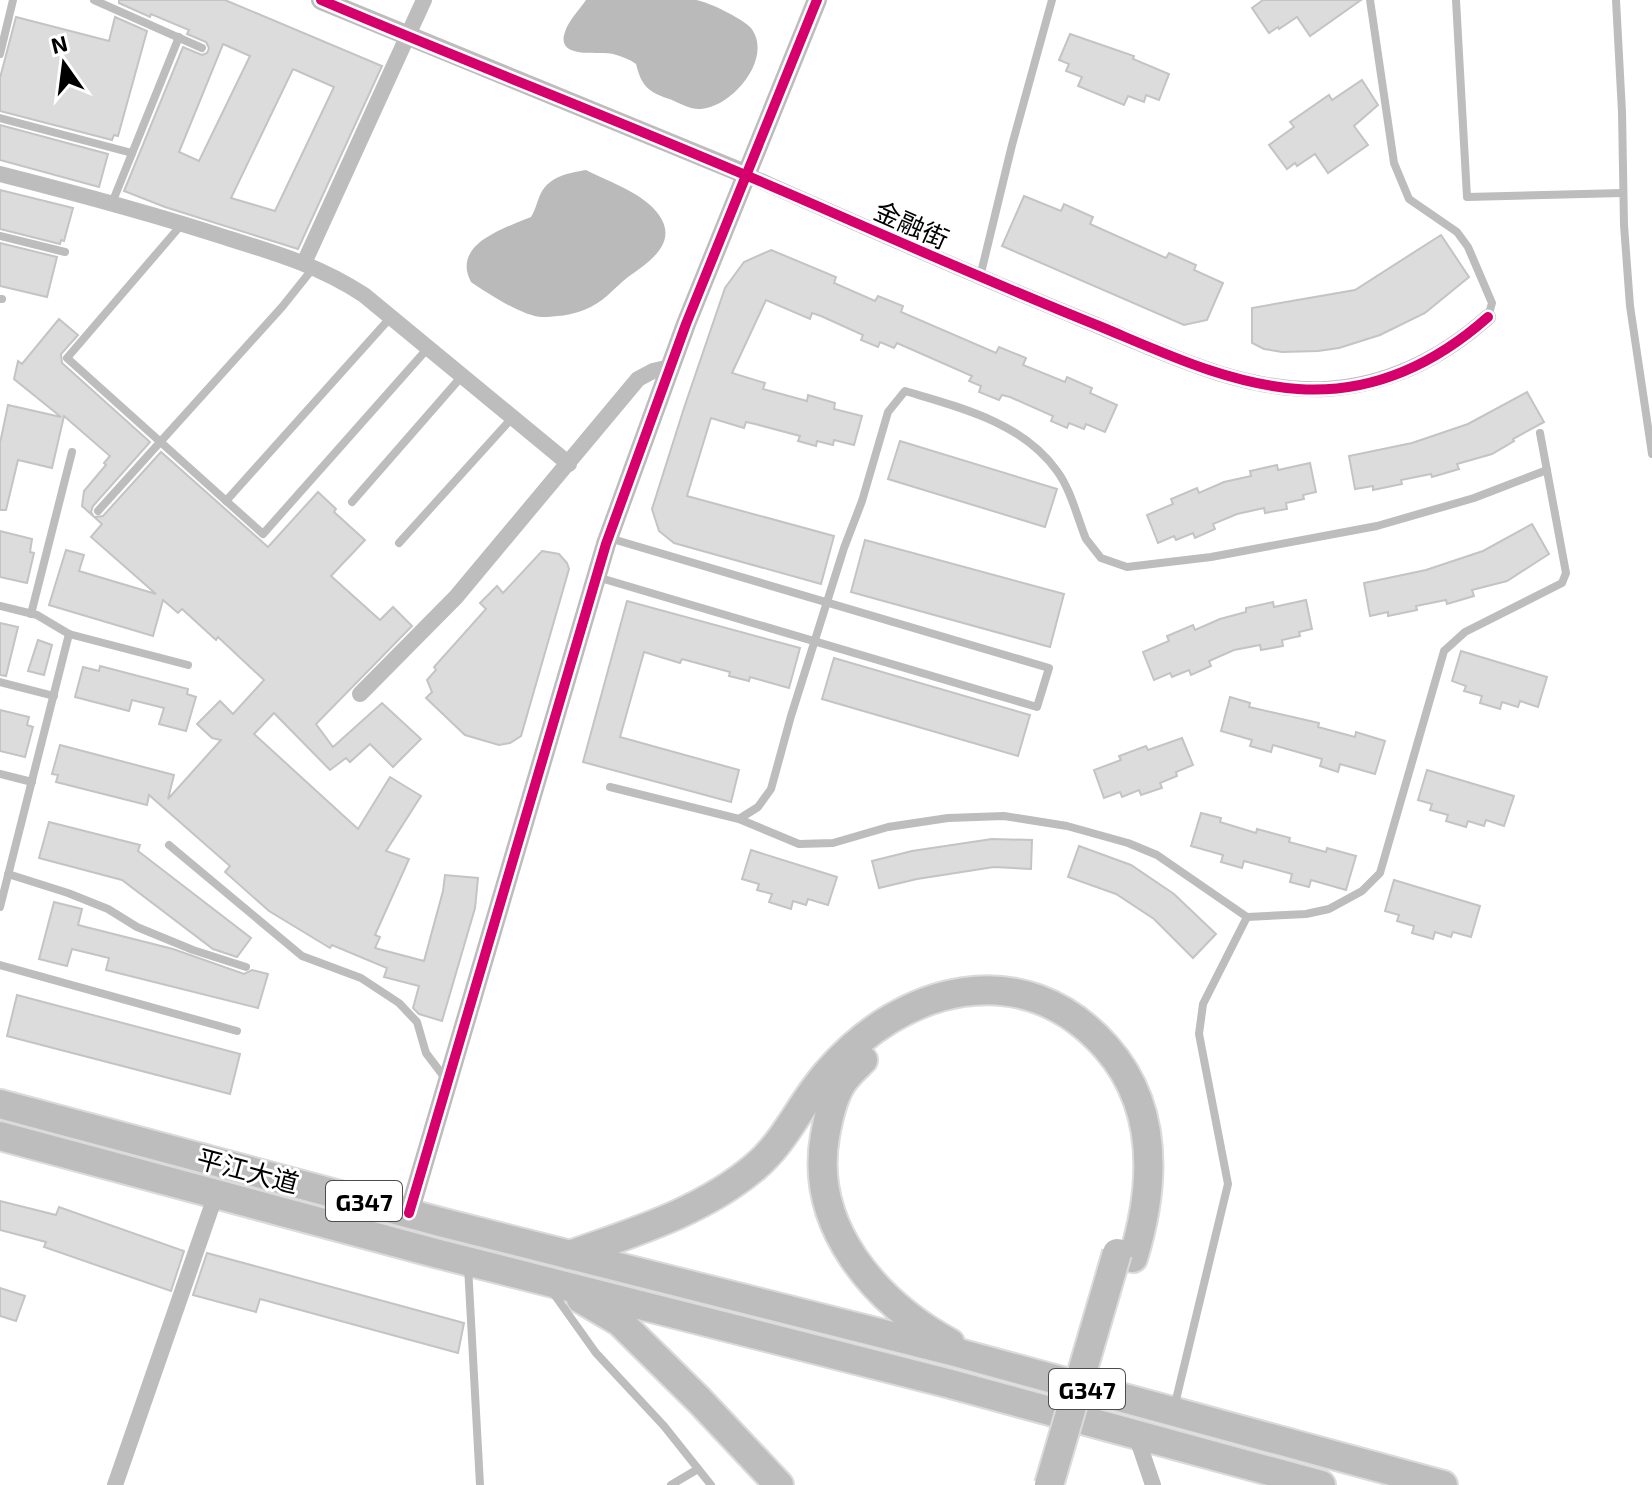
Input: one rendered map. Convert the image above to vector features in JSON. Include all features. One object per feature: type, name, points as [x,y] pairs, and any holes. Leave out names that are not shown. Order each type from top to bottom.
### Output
[{"type":"highway","points":[[570,1255],[663,1221],[737,1181],[782,1139],[827,1073],[851,1048],[892,1017],[931,998],[986,989],[1028,996],[1068,1014],[1101,1040],[1134,1087],[1142,1110],[1150,1159],[1147,1206],[1125,1255],[1049,1485]]},
{"type":"highway","points":[[979,1359],[934,1334],[875,1283],[845,1247],[826,1204],[822,1177],[823,1146],[832,1104],[842,1083],[862,1061],[901,1031],[937,1014],[986,1006],[1032,1016],[1076,1041],[1100,1065],[1118,1093],[1130,1137],[1132,1160],[1125,1255],[1066,1485]]},
{"type":"highway","name":"平江大道","points":[[0,1104],[570,1255],[979,1359]]},
{"type":"highway","name":"平江大道","points":[[0,1136],[1136,1435]]},
{"type":"highway","points":[[548,1281],[620,1322],[779,1485]]},
{"type":"highway","name":"G347","points":[[979,1359],[1443,1485]]},
{"type":"highway","name":"G347","points":[[1136,1435],[1321,1485]]},
{"type":"street","name":"金融街","points":[[321,0],[745,174],[980,278],[1194,365],[1247,381],[1299,389],[1350,387],[1400,374],[1447,350],[1488,317]]},
{"type":"street","points":[[309,265],[424,0]]},
{"type":"street","points":[[409,1213],[608,538],[670,367],[817,0]]},
{"type":"street","points":[[0,174],[183,223],[332,274],[364,295],[569,464]]},
{"type":"street","points":[[360,694],[456,597],[638,379],[670,367]]},
{"type":"street","points":[[115,1485],[216,1194]]},
{"type":"street","points":[[1136,1435],[1153,1485]]},
{"type":"lane","points":[[0,54],[13,0]]},
{"type":"lane","points":[[94,0],[202,48]]},
{"type":"lane","points":[[980,278],[1052,0]]},
{"type":"lane","points":[[1370,0],[1394,163],[1399,178],[1409,199],[1457,232],[1468,247],[1492,303],[1488,317]]},
{"type":"lane","points":[[1456,0],[1467,197],[1623,193]]},
{"type":"lane","points":[[1616,0],[1630,306],[1652,454]]},
{"type":"lane","points":[[112,203],[179,37]]},
{"type":"lane","points":[[0,118],[132,153]]},
{"type":"lane","points":[[183,223],[67,358],[263,534],[428,348]]},
{"type":"lane","points":[[0,236],[65,252]]},
{"type":"lane","points":[[98,511],[282,307],[309,265]]},
{"type":"lane","points":[[226,501],[391,317]]},
{"type":"lane","points":[[352,502],[462,376]]},
{"type":"lane","points":[[739,819],[758,807],[771,789],[888,412],[905,391],[972,411],[1023,439],[1058,472],[1093,549],[1109,562],[1127,567],[1211,557],[1377,526],[1474,498],[1547,470]]},
{"type":"lane","points":[[399,543],[513,417]]},
{"type":"lane","points":[[610,787],[739,819],[799,844],[833,843],[888,827],[948,818],[1004,816],[1067,826],[1113,838],[1157,855],[1247,917],[1306,914],[1329,909],[1362,891],[1380,873],[1444,651],[1465,632],[1562,583],[1566,573],[1540,433]]},
{"type":"lane","points":[[31,614],[72,452]]},
{"type":"lane","points":[[596,577],[1037,707],[1049,668],[608,538]]},
{"type":"lane","points":[[0,606],[31,614],[69,634],[188,665]]},
{"type":"lane","points":[[0,907],[69,634]]},
{"type":"lane","points":[[0,682],[54,696]]},
{"type":"lane","points":[[0,774],[32,782]]},
{"type":"lane","points":[[169,845],[302,956],[361,978],[399,1003],[417,1022],[426,1053],[448,1082]]},
{"type":"lane","points":[[8,874],[68,893],[108,909],[151,933],[246,967]]},
{"type":"lane","points":[[1173,1413],[1228,1184],[1202,1050],[1200,1019],[1203,1004],[1247,917]]},
{"type":"lane","points":[[0,965],[237,1031]]},
{"type":"lane","points":[[468,1261],[480,1485]]},
{"type":"lane","points":[[548,1281],[596,1353],[664,1426],[711,1485]]},
{"type":"lane","points":[[671,1485],[698,1469]]},
{"type":"shaded area","points":[[586,0],[696,0],[709,4],[751,28],[757,40],[753,66],[737,90],[725,100],[701,109],[686,106],[648,88],[636,64],[628,59],[566,47],[567,28]]},
{"type":"shaded area","points":[[586,170],[635,194],[659,215],[665,235],[652,259],[597,304],[558,316],[542,317],[526,313],[471,282],[467,269],[468,257],[474,248],[495,232],[531,217],[549,183],[567,174]]},
{"type":"building","points":[[119,0],[225,0],[382,66],[298,249],[124,191],[183,47],[202,55],[209,48],[206,42],[187,34],[189,30],[119,3]],"holes":[[[223,44],[250,56],[199,161],[179,152]],[[293,69],[334,87],[275,211],[231,198]]]},
{"type":"building","points":[[1263,0],[1361,0],[1310,36],[1297,17],[1269,33],[1252,8]]},
{"type":"building","points":[[16,17],[109,41],[115,17],[147,31],[118,136],[114,135],[112,140],[0,111],[0,78]]},
{"type":"building","points":[[1070,34],[1134,56],[1133,59],[1169,74],[1159,100],[1146,95],[1144,102],[1128,96],[1124,105],[1078,86],[1082,77],[1066,71],[1069,64],[1059,60]]},
{"type":"building","points":[[1362,80],[1378,105],[1354,126],[1368,145],[1328,173],[1315,154],[1287,169],[1269,145],[1294,127],[1290,122],[1329,95],[1332,100]]},
{"type":"building","points":[[0,125],[108,154],[99,187],[0,160]]},
{"type":"building","points":[[0,190],[73,208],[64,241],[61,240],[60,244],[0,229]]},
{"type":"building","points":[[1024,196],[1061,211],[1064,204],[1093,217],[1090,224],[1166,258],[1169,253],[1196,265],[1194,270],[1223,283],[1207,320],[1184,325],[1002,246]]},
{"type":"building","points":[[1441,235],[1469,277],[1425,313],[1380,335],[1339,348],[1282,352],[1252,343],[1252,308],[1355,290]]},
{"type":"building","points":[[0,243],[57,257],[47,297],[0,286]]},
{"type":"building","points":[[771,250],[836,277],[834,283],[875,301],[878,296],[903,306],[901,312],[996,353],[999,347],[1026,358],[1023,365],[1065,382],[1067,377],[1092,388],[1090,393],[1117,405],[1105,432],[1086,424],[1084,429],[1069,423],[1067,428],[1051,421],[1053,416],[1010,397],[1002,395],[999,400],[979,392],[981,386],[969,381],[972,376],[897,343],[894,348],[880,342],[878,347],[861,340],[863,335],[821,316],[812,313],[810,319],[766,300],[732,373],[765,383],[763,389],[807,401],[808,395],[835,403],[834,409],[862,416],[854,445],[834,440],[833,445],[817,441],[816,446],[798,441],[800,436],[755,424],[746,422],[744,428],[711,418],[687,496],[834,536],[821,584],[674,543],[659,531],[652,509],[684,408],[725,288],[744,262]]},
{"type":"building","points":[[59,319],[78,335],[61,354],[62,363],[150,442],[93,506],[91,512],[94,517],[82,506],[84,491],[110,456],[64,416],[52,468],[18,460],[6,510],[0,510],[0,443],[8,405],[61,417],[14,379],[18,361],[22,364]]},
{"type":"building","points":[[1527,392],[1544,422],[1492,454],[1457,464],[1459,469],[1432,477],[1431,474],[1401,480],[1402,484],[1373,490],[1373,486],[1355,489],[1349,456],[1412,443],[1468,424]]},
{"type":"building","points":[[900,441],[1057,489],[1045,527],[888,479]]},
{"type":"building","points":[[161,452],[268,547],[318,492],[336,509],[334,512],[365,540],[331,576],[380,620],[393,607],[412,626],[316,724],[333,747],[382,703],[421,739],[393,767],[370,744],[350,762],[346,758],[330,770],[274,713],[254,734],[358,829],[390,777],[421,796],[386,851],[409,859],[375,935],[380,937],[375,948],[424,961],[445,875],[478,878],[475,908],[442,1021],[419,1014],[413,1008],[419,986],[384,977],[387,968],[332,945],[330,948],[269,911],[225,872],[230,866],[149,795],[147,805],[56,782],[58,775],[52,774],[60,745],[174,775],[168,799],[221,740],[212,738],[197,724],[220,701],[233,714],[264,680],[218,637],[216,640],[182,609],[178,613],[163,600],[153,636],[49,605],[66,550],[84,555],[79,571],[156,594],[91,537],[102,524],[94,517],[103,516]]},
{"type":"building","points":[[1310,463],[1316,492],[1303,495],[1304,499],[1286,503],[1287,509],[1265,513],[1264,508],[1237,514],[1213,524],[1215,529],[1195,538],[1193,533],[1158,543],[1147,515],[1173,504],[1171,499],[1197,488],[1199,493],[1224,482],[1251,476],[1250,471],[1277,465],[1278,470]]},
{"type":"building","points":[[1532,524],[1549,554],[1507,581],[1472,590],[1474,596],[1447,604],[1446,600],[1416,606],[1417,610],[1370,616],[1364,583],[1426,570],[1483,551]]},
{"type":"building","points":[[0,531],[32,539],[30,552],[34,553],[27,583],[0,577]]},
{"type":"building","points":[[865,540],[1064,594],[1050,647],[851,592]]},
{"type":"building","points":[[542,551],[559,554],[569,569],[521,736],[499,745],[465,735],[426,698],[432,692],[427,680],[436,670],[434,667],[486,609],[480,603],[497,586],[503,593]]},
{"type":"building","points":[[1306,600],[1312,629],[1299,632],[1300,636],[1282,640],[1283,646],[1261,650],[1260,645],[1234,650],[1209,661],[1211,666],[1191,675],[1189,670],[1154,680],[1143,652],[1169,641],[1167,636],[1193,625],[1195,630],[1246,612],[1246,608],[1273,602],[1274,607]]},
{"type":"building","points":[[627,601],[800,648],[789,688],[750,677],[749,681],[729,676],[730,672],[682,659],[680,663],[644,652],[620,737],[739,770],[731,802],[583,762]]},
{"type":"building","points":[[0,623],[18,627],[6,676],[0,675]]},
{"type":"building","points":[[38,640],[52,645],[44,675],[28,671]]},
{"type":"building","points":[[1461,651],[1547,677],[1538,707],[1520,701],[1518,707],[1502,702],[1500,709],[1480,703],[1482,696],[1464,691],[1466,686],[1452,681]]},
{"type":"building","points":[[834,658],[1030,715],[1018,756],[822,699]]},
{"type":"building","points":[[100,666],[188,689],[187,694],[196,697],[186,731],[159,724],[164,708],[132,700],[129,711],[75,697],[83,667],[99,671]]},
{"type":"building","points":[[1230,697],[1250,703],[1249,707],[1319,723],[1318,727],[1355,737],[1356,732],[1385,741],[1375,774],[1340,764],[1338,772],[1320,766],[1322,759],[1273,745],[1271,752],[1250,746],[1252,740],[1221,731]]},
{"type":"building","points":[[0,710],[29,717],[27,725],[33,727],[25,757],[0,751]]},
{"type":"building","points":[[1182,738],[1193,765],[1160,783],[1162,788],[1141,795],[1139,790],[1122,797],[1120,792],[1104,798],[1094,770],[1146,746],[1148,750]]},
{"type":"building","points":[[1427,770],[1514,796],[1504,826],[1486,820],[1484,826],[1468,821],[1466,827],[1446,821],[1448,815],[1430,810],[1432,804],[1418,800]]},
{"type":"building","points":[[1201,813],[1256,833],[1257,829],[1290,838],[1289,842],[1356,856],[1346,890],[1311,880],[1309,887],[1290,882],[1292,874],[1244,861],[1242,868],[1221,862],[1223,855],[1191,846]]},
{"type":"building","points":[[49,822],[140,845],[138,851],[251,938],[237,957],[213,949],[122,880],[39,858]]},
{"type":"building","points":[[992,839],[1032,840],[1031,869],[994,867],[879,888],[872,861],[912,851]]},
{"type":"building","points":[[1079,846],[1131,865],[1174,894],[1216,934],[1193,958],[1154,919],[1116,894],[1068,877]]},
{"type":"building","points":[[751,850],[837,877],[828,905],[808,899],[806,905],[793,901],[791,909],[769,902],[772,894],[757,890],[759,884],[742,879]]},
{"type":"building","points":[[1394,880],[1480,906],[1471,937],[1453,932],[1451,937],[1435,932],[1433,939],[1412,933],[1414,926],[1397,921],[1399,915],[1385,911]]},
{"type":"building","points":[[54,902],[82,909],[78,925],[173,949],[244,974],[252,970],[268,974],[258,1008],[106,970],[109,958],[72,949],[67,966],[39,959]]},
{"type":"building","points":[[17,995],[240,1054],[230,1094],[7,1036]]},
{"type":"building","points":[[0,1201],[56,1215],[59,1207],[184,1251],[171,1291],[44,1247],[46,1242],[0,1230]]},
{"type":"building","points":[[207,1253],[464,1323],[458,1353],[260,1299],[256,1312],[193,1295]]},
{"type":"building","points":[[0,1288],[25,1296],[16,1321],[0,1316]]},
{"type":"cycle path","points":[[321,0],[704,157],[1148,347],[1221,374],[1298,389],[1325,389],[1376,381],[1424,362],[1468,334],[1488,317]]},
{"type":"cycle path","points":[[409,1213],[606,544],[686,324],[817,0]]}]
